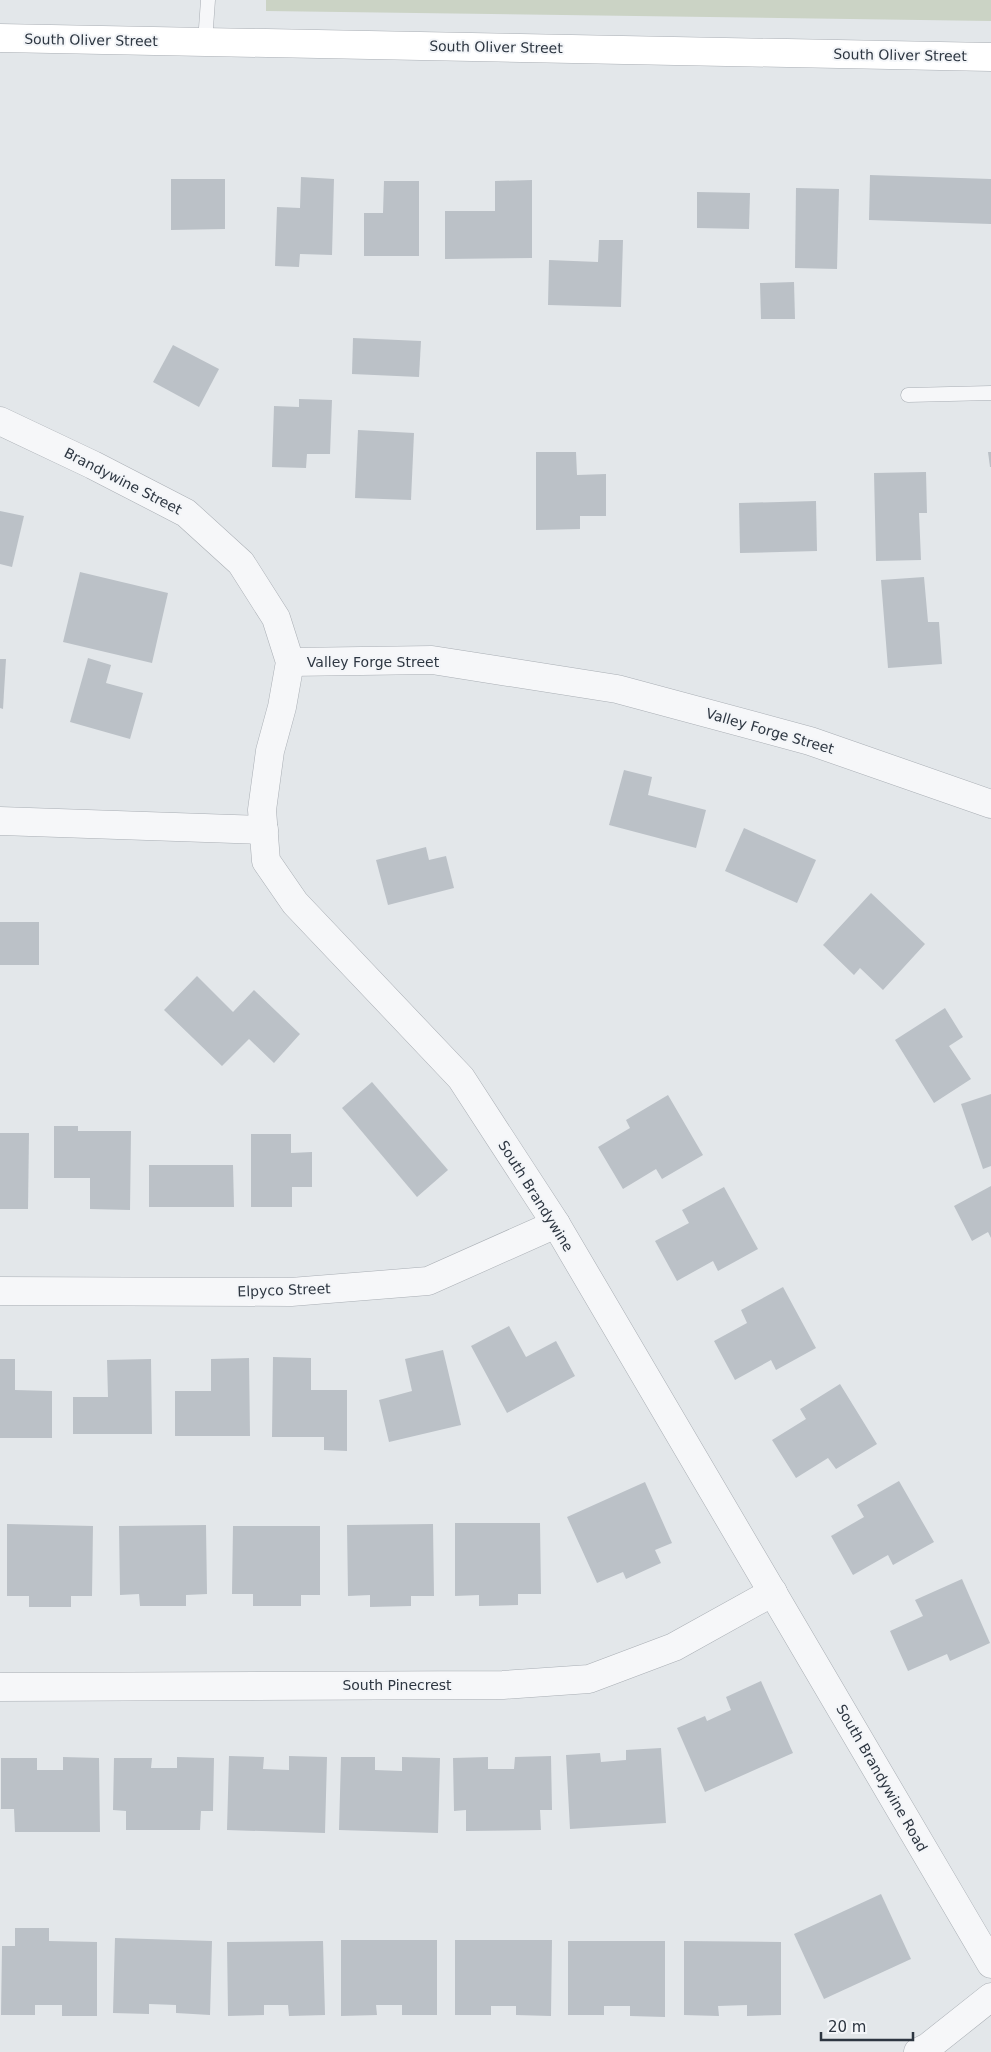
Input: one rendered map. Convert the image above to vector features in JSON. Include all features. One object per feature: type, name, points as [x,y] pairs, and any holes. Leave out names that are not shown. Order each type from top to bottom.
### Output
[{"type":"main road","name":"South Oliver Street","points":[[0,38],[991,57]]},
{"type":"street","name":"Brandywine Street","points":[[0,421],[93,465],[186,513],[241,563],[276,618],[290,662]]},
{"type":"street","name":"Valley Forge Street","points":[[264,830],[262,810],[270,752],[282,707],[290,662],[432,660],[617,689],[810,741],[991,804]]},
{"type":"street","points":[[0,821],[264,830]]},
{"type":"street","name":"South Brandywine","points":[[264,830],[266,861],[295,903],[461,1078],[556,1224],[774,1592]]},
{"type":"street","name":"Elpyco Street","points":[[0,1291],[291,1292],[428,1281],[556,1224]]},
{"type":"street","name":"South Pinecrest","points":[[0,1687],[503,1685],[589,1679],[674,1647],[774,1592]]},
{"type":"street","name":"South Brandywine Road","points":[[774,1592],[991,1964]]},
{"type":"street","points":[[918,2052],[928,2047],[991,1997]]},
{"type":"lane","points":[[205,42],[208,0]]},
{"type":"lane","points":[[908,395],[991,393]]},
{"type":"shaded area","points":[[266,0],[991,0],[991,21],[266,11]]},
{"type":"building","points":[[870,175],[991,179],[991,224],[869,220]]},
{"type":"building","points":[[301,177],[334,179],[332,255],[300,254],[299,267],[275,266],[277,207],[300,208]]},
{"type":"building","points":[[171,179],[225,179],[225,229],[171,230]]},
{"type":"building","points":[[532,180],[532,258],[445,259],[445,211],[495,211],[495,181]]},
{"type":"building","points":[[384,181],[419,181],[419,256],[364,256],[364,213],[383,213]]},
{"type":"building","points":[[796,188],[839,189],[837,269],[795,268]]},
{"type":"building","points":[[697,192],[750,193],[749,229],[697,228]]},
{"type":"building","points":[[599,240],[623,240],[621,307],[548,305],[549,260],[598,262]]},
{"type":"building","points":[[794,282],[795,319],[761,319],[760,283]]},
{"type":"building","points":[[353,338],[421,341],[419,377],[352,374]]},
{"type":"building","points":[[173,345],[219,369],[199,407],[153,382]]},
{"type":"building","points":[[299,399],[332,400],[330,454],[307,454],[306,468],[272,467],[274,406],[299,407]]},
{"type":"building","points":[[358,430],[414,433],[411,500],[355,498]]},
{"type":"building","points":[[536,452],[576,452],[577,475],[606,474],[606,516],[580,516],[580,529],[536,530]]},
{"type":"building","points":[[988,452],[991,452],[991,467],[990,467]]},
{"type":"building","points":[[926,472],[927,513],[919,513],[921,560],[876,561],[874,473]]},
{"type":"building","points":[[816,501],[817,551],[740,553],[739,503]]},
{"type":"building","points":[[0,511],[24,516],[12,567],[0,564]]},
{"type":"building","points":[[80,572],[168,593],[152,663],[63,642]]},
{"type":"building","points":[[924,577],[928,622],[939,622],[942,664],[888,668],[881,580]]},
{"type":"building","points":[[88,658],[111,665],[106,683],[143,693],[130,739],[70,722]]},
{"type":"building","points":[[0,659],[6,659],[3,709],[0,708]]},
{"type":"building","points":[[624,770],[652,777],[648,795],[706,810],[696,848],[609,825]]},
{"type":"building","points":[[744,828],[816,860],[797,903],[725,871]]},
{"type":"building","points":[[426,847],[429,860],[446,856],[454,888],[388,905],[376,860]]},
{"type":"building","points":[[871,893],[925,944],[883,990],[860,968],[854,975],[823,945]]},
{"type":"building","points":[[0,922],[39,922],[39,965],[0,965]]},
{"type":"building","points":[[197,976],[233,1012],[254,990],[300,1034],[274,1063],[249,1039],[222,1066],[164,1010]]},
{"type":"building","points":[[945,1008],[963,1037],[949,1046],[971,1079],[934,1103],[895,1040]]},
{"type":"building","points":[[372,1082],[448,1170],[417,1197],[342,1108]]},
{"type":"building","points":[[991,1094],[991,1166],[983,1169],[961,1104]]},
{"type":"building","points":[[668,1095],[703,1155],[662,1179],[656,1169],[623,1189],[598,1147],[630,1128],[626,1120]]},
{"type":"building","points":[[54,1126],[78,1126],[78,1131],[131,1131],[130,1210],[90,1209],[90,1178],[54,1178]]},
{"type":"building","points":[[0,1133],[29,1133],[28,1209],[0,1209]]},
{"type":"building","points":[[251,1134],[291,1134],[291,1153],[312,1152],[312,1187],[292,1187],[292,1207],[251,1207]]},
{"type":"building","points":[[149,1165],[233,1165],[234,1207],[149,1207]]},
{"type":"building","points":[[991,1186],[991,1238],[988,1232],[972,1241],[954,1206]]},
{"type":"building","points":[[724,1187],[758,1249],[718,1271],[713,1261],[677,1281],[655,1241],[689,1223],[682,1210]]},
{"type":"building","points":[[783,1287],[816,1348],[776,1370],[771,1360],[735,1380],[714,1341],[747,1323],[741,1310]]},
{"type":"building","points":[[509,1326],[526,1357],[556,1341],[575,1376],[507,1413],[471,1346]]},
{"type":"building","points":[[443,1350],[461,1425],[389,1442],[379,1400],[412,1391],[405,1359]]},
{"type":"building","points":[[273,1357],[311,1358],[311,1390],[347,1390],[347,1451],[324,1450],[324,1437],[272,1437]]},
{"type":"building","points":[[249,1358],[250,1436],[175,1436],[175,1391],[211,1391],[211,1359]]},
{"type":"building","points":[[0,1359],[15,1359],[15,1390],[52,1391],[52,1438],[0,1438]]},
{"type":"building","points":[[151,1359],[152,1434],[73,1434],[73,1397],[108,1397],[107,1360]]},
{"type":"building","points":[[840,1384],[877,1444],[836,1469],[828,1458],[796,1478],[772,1440],[806,1419],[800,1409]]},
{"type":"building","points":[[899,1481],[934,1542],[893,1565],[888,1555],[853,1575],[831,1536],[864,1517],[857,1505]]},
{"type":"building","points":[[645,1482],[672,1543],[655,1550],[661,1563],[626,1579],[623,1572],[597,1583],[567,1517]]},
{"type":"building","points":[[455,1523],[540,1523],[541,1594],[518,1594],[518,1605],[479,1606],[479,1595],[455,1596]]},
{"type":"building","points":[[7,1524],[93,1526],[92,1596],[71,1596],[71,1607],[29,1607],[29,1596],[7,1596]]},
{"type":"building","points":[[433,1524],[434,1596],[411,1596],[411,1606],[370,1607],[370,1595],[348,1596],[347,1525]]},
{"type":"building","points":[[206,1525],[207,1594],[186,1595],[186,1606],[140,1606],[139,1594],[120,1595],[119,1526]]},
{"type":"building","points":[[233,1526],[320,1526],[320,1595],[301,1595],[301,1606],[253,1606],[253,1594],[232,1594]]},
{"type":"building","points":[[962,1579],[990,1643],[950,1661],[947,1654],[908,1671],[890,1631],[923,1616],[915,1600]]},
{"type":"building","points":[[761,1681],[793,1753],[705,1792],[677,1728],[705,1716],[707,1721],[731,1710],[726,1697]]},
{"type":"building","points":[[661,1748],[666,1823],[570,1829],[566,1755],[600,1753],[601,1762],[626,1760],[626,1750]]},
{"type":"building","points":[[229,1756],[264,1757],[263,1769],[289,1770],[289,1756],[327,1757],[325,1833],[227,1830]]},
{"type":"building","points":[[551,1756],[552,1810],[540,1810],[541,1830],[466,1831],[466,1810],[454,1811],[453,1758],[488,1757],[488,1769],[514,1769],[515,1757]]},
{"type":"building","points":[[63,1757],[99,1758],[100,1832],[15,1832],[14,1809],[1,1809],[1,1758],[37,1758],[37,1770],[63,1770]]},
{"type":"building","points":[[177,1757],[214,1758],[213,1811],[201,1811],[200,1830],[126,1830],[126,1811],[113,1810],[114,1758],[152,1758],[151,1768],[177,1768]]},
{"type":"building","points":[[341,1757],[375,1757],[375,1770],[402,1771],[402,1757],[440,1758],[438,1833],[339,1830]]},
{"type":"building","points":[[881,1894],[911,1959],[824,1999],[794,1934]]},
{"type":"building","points":[[15,1928],[49,1928],[49,1941],[97,1942],[97,2016],[62,2016],[62,2005],[35,2005],[35,2015],[1,2015],[2,1946],[15,1946]]},
{"type":"building","points":[[115,1938],[212,1941],[210,2015],[176,2013],[176,2005],[149,2004],[149,2014],[113,2013]]},
{"type":"building","points":[[341,1940],[437,1940],[437,2015],[402,2015],[402,2005],[376,2005],[377,2015],[341,2016]]},
{"type":"building","points":[[455,1940],[552,1940],[551,2016],[516,2015],[516,2006],[491,2006],[491,2015],[455,2015]]},
{"type":"building","points":[[323,1941],[325,2015],[289,2016],[288,2005],[264,2005],[264,2015],[228,2016],[227,1942]]},
{"type":"building","points":[[568,1941],[665,1941],[665,2017],[630,2016],[630,2006],[604,2006],[604,2015],[568,2015]]},
{"type":"building","points":[[684,1941],[781,1942],[781,2015],[747,2016],[747,2005],[718,2006],[719,2016],[684,2015]]}]
